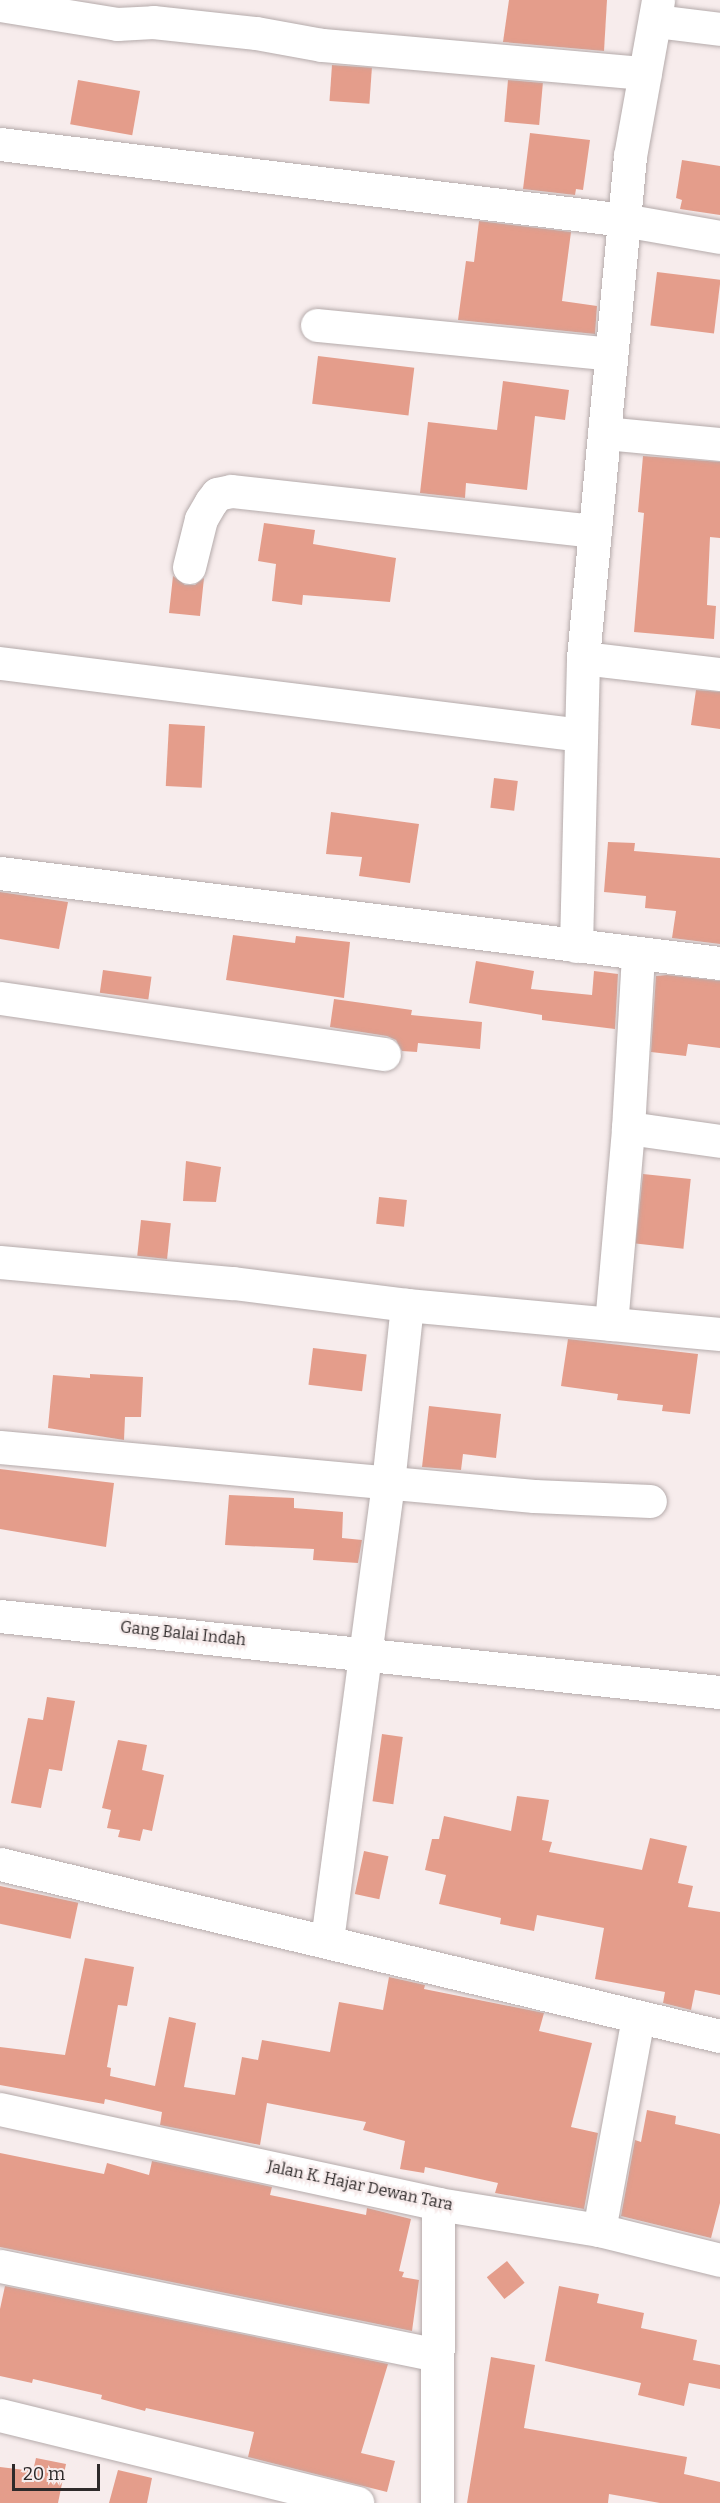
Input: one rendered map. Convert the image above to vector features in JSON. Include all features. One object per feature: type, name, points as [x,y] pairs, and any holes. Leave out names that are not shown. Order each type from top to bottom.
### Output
[{"type":"street","points":[[0,5],[117,24],[153,22],[256,33],[322,45],[645,73]]},
{"type":"street","points":[[576,946],[583,658],[624,220],[645,73],[657,11],[720,29]]},
{"type":"street","points":[[0,144],[624,220],[720,237]]},
{"type":"street","points":[[317,325],[611,354]]},
{"type":"street","points":[[604,433],[720,444]]},
{"type":"street","points":[[189,567],[201,519],[217,494],[231,491],[595,531]]},
{"type":"street","points":[[583,658],[720,674]]},
{"type":"street","points":[[0,663],[581,735]]},
{"type":"street","points":[[0,873],[638,955],[720,963]]},
{"type":"street","points":[[611,1324],[628,1128],[638,955]]},
{"type":"street","points":[[0,999],[384,1054]]},
{"type":"street","points":[[628,1128],[720,1141]]},
{"type":"street","points":[[0,1262],[233,1283],[407,1305],[720,1334]]},
{"type":"street","points":[[327,1941],[388,1483],[407,1305]]},
{"type":"street","points":[[0,1447],[534,1496],[650,1501]]},
{"type":"street","name":"Gang Balai Indah","points":[[0,1616],[366,1652],[720,1692]]},
{"type":"street","points":[[0,1864],[720,2036]]},
{"type":"street","points":[[599,2230],[638,2018]]},
{"type":"street","name":"Jalan K. Hajar Dewan Tara","points":[[0,2109],[438,2204],[599,2230],[720,2260]]},
{"type":"street","points":[[437,2503],[438,2204]]},
{"type":"street","points":[[0,2266],[436,2355]]},
{"type":"street","points":[[0,2415],[357,2503]]},
{"type":"building","points":[[509,0],[607,0],[604,51],[503,42]]},
{"type":"building","points":[[332,65],[372,68],[369,104],[329,101]]},
{"type":"building","points":[[78,80],[140,91],[132,135],[70,124]]},
{"type":"building","points":[[508,80],[543,83],[539,125],[504,122]]},
{"type":"building","points":[[530,133],[590,140],[583,190],[576,189],[575,195],[523,189]]},
{"type":"building","points":[[682,160],[720,166],[720,215],[680,209],[682,200],[676,198]]},
{"type":"building","points":[[479,221],[571,232],[562,301],[597,306],[595,334],[458,320],[466,261],[474,262]]},
{"type":"building","points":[[657,272],[720,280],[714,333],[650,326]]},
{"type":"building","points":[[318,356],[414,368],[408,415],[312,404]]},
{"type":"building","points":[[503,381],[569,390],[565,420],[535,416],[527,490],[466,483],[465,498],[420,493],[428,422],[497,430]]},
{"type":"building","points":[[643,456],[720,462],[720,538],[710,537],[707,605],[716,606],[714,639],[634,632],[644,513],[638,512]]},
{"type":"building","points":[[264,523],[315,530],[313,544],[396,558],[390,602],[303,595],[302,605],[272,601],[276,564],[258,561]]},
{"type":"building","points":[[173,576],[185,585],[195,585],[204,578],[200,616],[169,613]]},
{"type":"building","points":[[696,690],[720,692],[720,729],[691,725]]},
{"type":"building","points":[[169,724],[205,726],[202,788],[166,786]]},
{"type":"building","points":[[494,778],[518,781],[514,811],[490,808]]},
{"type":"building","points":[[331,812],[419,824],[410,883],[359,876],[362,857],[326,854]]},
{"type":"building","points":[[608,842],[635,843],[634,851],[720,858],[720,944],[672,938],[676,911],[645,908],[646,896],[604,892]]},
{"type":"building","points":[[0,892],[68,902],[59,949],[0,939]]},
{"type":"building","points":[[233,935],[295,943],[296,936],[350,942],[344,998],[226,980]]},
{"type":"building","points":[[476,961],[534,971],[531,989],[592,995],[594,971],[618,974],[615,1029],[542,1020],[542,1015],[469,1003]]},
{"type":"building","points":[[103,970],[152,977],[148,1000],[100,993]]},
{"type":"building","points":[[667,975],[720,981],[720,1048],[688,1044],[686,1056],[651,1052],[656,976]]},
{"type":"building","points":[[334,999],[412,1010],[411,1015],[482,1022],[480,1049],[418,1043],[417,1052],[402,1051],[396,1040],[387,1036],[330,1027]]},
{"type":"building","points":[[186,1161],[221,1167],[216,1202],[183,1201]]},
{"type":"building","points":[[643,1174],[691,1179],[683,1249],[636,1244]]},
{"type":"building","points":[[379,1197],[407,1200],[404,1227],[376,1224]]},
{"type":"building","points":[[141,1220],[171,1223],[167,1259],[137,1256]]},
{"type":"building","points":[[568,1339],[698,1354],[690,1414],[662,1411],[663,1405],[617,1400],[618,1394],[561,1386]]},
{"type":"building","points":[[313,1348],[367,1355],[362,1391],[308,1385]]},
{"type":"building","points":[[90,1374],[143,1377],[141,1417],[125,1417],[124,1440],[48,1428],[53,1375],[90,1378]]},
{"type":"building","points":[[429,1406],[501,1414],[496,1458],[463,1454],[461,1470],[422,1467]]},
{"type":"building","points":[[0,1469],[114,1483],[106,1547],[0,1529]]},
{"type":"building","points":[[229,1495],[294,1498],[294,1508],[343,1512],[342,1538],[362,1540],[358,1563],[313,1560],[314,1549],[225,1545]]},
{"type":"building","points":[[47,1697],[75,1701],[62,1771],[49,1769],[41,1808],[11,1803],[28,1718],[43,1720]]},
{"type":"building","points":[[382,1734],[403,1737],[393,1804],[373,1801]]},
{"type":"building","points":[[118,1740],[147,1745],[142,1770],[164,1775],[152,1831],[143,1829],[140,1841],[118,1837],[120,1830],[107,1828],[111,1810],[102,1808]]},
{"type":"building","points":[[517,1796],[549,1800],[542,1840],[552,1842],[549,1852],[642,1870],[650,1838],[687,1846],[678,1883],[693,1886],[688,1907],[720,1912],[720,1995],[695,1990],[691,2010],[663,2003],[665,1992],[595,1979],[604,1928],[537,1915],[534,1931],[500,1924],[501,1918],[439,1904],[446,1875],[425,1870],[432,1839],[439,1839],[444,1816],[511,1831]]},
{"type":"building","points":[[364,1851],[388,1856],[379,1899],[355,1894]]},
{"type":"building","points":[[0,1886],[78,1903],[71,1939],[0,1924]]},
{"type":"building","points":[[85,1958],[134,1967],[127,2006],[118,2005],[107,2067],[111,2068],[110,2076],[155,2086],[169,2017],[196,2023],[184,2087],[235,2095],[242,2057],[258,2060],[262,2040],[330,2052],[339,2002],[383,2010],[389,1977],[425,1985],[424,1989],[544,2013],[539,2031],[592,2043],[571,2127],[598,2133],[584,2209],[495,2193],[498,2183],[425,2167],[424,2173],[400,2169],[405,2141],[363,2130],[366,2122],[267,2103],[260,2145],[160,2125],[162,2112],[105,2099],[104,2104],[0,2085],[0,2047],[65,2055]]},
{"type":"building","points":[[647,2110],[676,2116],[675,2124],[720,2134],[720,2203],[711,2238],[621,2216],[635,2140],[641,2142]]},
{"type":"building","points":[[0,2153],[104,2174],[107,2163],[149,2175],[152,2161],[272,2187],[270,2195],[366,2215],[367,2208],[411,2219],[399,2271],[404,2272],[402,2277],[419,2280],[412,2331],[0,2247]]},
{"type":"building","points":[[507,2261],[525,2283],[504,2299],[487,2277]]},
{"type":"building","points":[[5,2286],[388,2364],[361,2453],[395,2461],[387,2492],[248,2457],[254,2432],[146,2408],[145,2411],[101,2399],[102,2395],[33,2379],[32,2383],[0,2376],[0,2309]]},
{"type":"building","points":[[559,2286],[599,2294],[597,2303],[644,2313],[641,2328],[697,2340],[693,2360],[720,2365],[720,2389],[689,2383],[684,2406],[638,2395],[641,2383],[545,2361]]},
{"type":"building","points":[[491,2357],[535,2365],[524,2428],[687,2457],[684,2474],[720,2482],[720,2503],[660,2503],[609,2494],[608,2503],[467,2503]]},
{"type":"building","points":[[36,2458],[66,2464],[58,2503],[0,2503],[0,2467],[33,2471]]},
{"type":"building","points":[[118,2470],[152,2478],[147,2503],[109,2503]]}]
